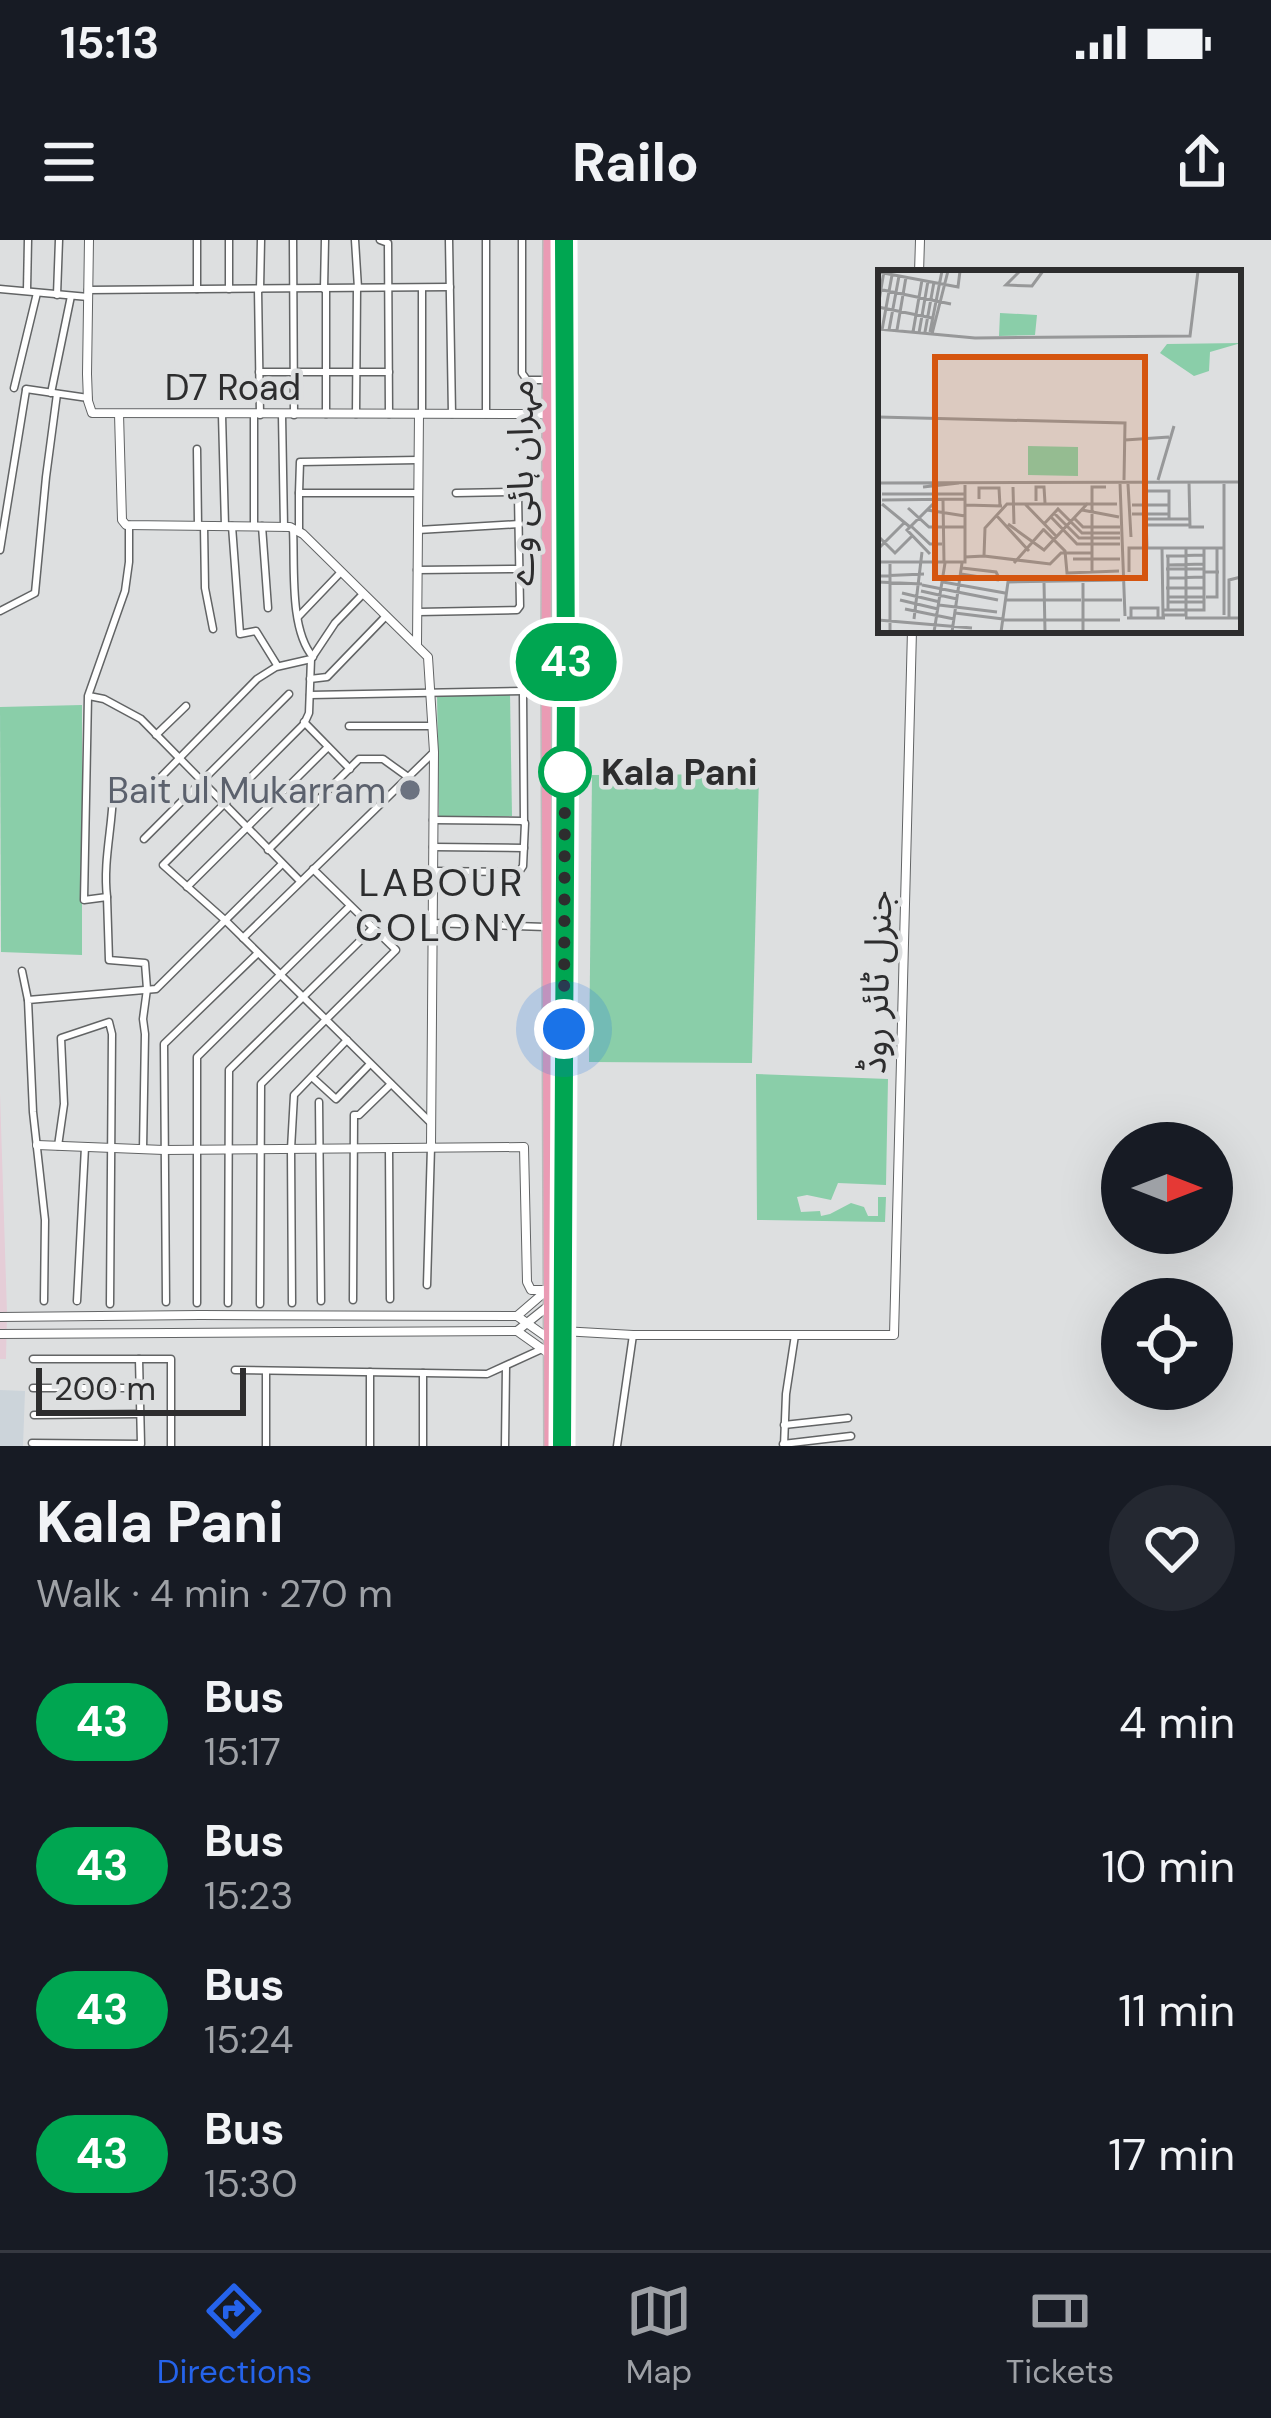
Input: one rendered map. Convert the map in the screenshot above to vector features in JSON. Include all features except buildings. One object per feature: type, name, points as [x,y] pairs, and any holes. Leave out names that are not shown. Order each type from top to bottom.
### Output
[{"type":"main road","name":"مہران ہائی وے","points":[[548,240],[549,1446]]},
{"type":"main road","name":"مہران ہائی وے","points":[[562,1446],[564,240]]},
{"type":"main road","points":[[546,591],[565,592]]},
{"type":"street","points":[[14,388],[32,292],[28,240]]},
{"type":"street","points":[[58,240],[58,295]]},
{"type":"street","points":[[0,386],[88,398],[89,240]]},
{"type":"street","points":[[197,240],[197,290]]},
{"type":"street","points":[[229,289],[230,240]]},
{"type":"street","points":[[261,240],[258,526],[268,608]]},
{"type":"street","points":[[293,240],[294,415]]},
{"type":"street","points":[[326,240],[326,415]]},
{"type":"street","points":[[356,240],[356,414]]},
{"type":"street","points":[[380,240],[388,243],[389,414]]},
{"type":"street","points":[[438,240],[449,251]]},
{"type":"street","points":[[449,240],[452,414]]},
{"type":"street","points":[[486,240],[486,414]]},
{"type":"street","points":[[522,240],[522,373],[527,380],[547,380]]},
{"type":"street","points":[[0,290],[70,296],[450,287]]},
{"type":"street","points":[[417,645],[422,288]]},
{"type":"street","points":[[0,610],[35,593],[54,393],[70,296]]},
{"type":"street","points":[[259,372],[389,372]]},
{"type":"street","points":[[0,550],[26,389]]},
{"type":"street","name":"D7 Road","points":[[88,398],[92,412],[119,414],[547,414]]},
{"type":"street","points":[[119,414],[122,520],[129,525],[292,529],[428,657],[434,752],[427,1285]]},
{"type":"street","points":[[222,415],[240,634],[256,631],[278,667]]},
{"type":"street","points":[[282,415],[298,617],[302,644],[312,658]]},
{"type":"street","points":[[197,448],[205,588],[213,629]]},
{"type":"street","points":[[292,529],[300,462],[418,460]]},
{"type":"street","points":[[299,493],[418,493]]},
{"type":"street","points":[[417,612],[517,610],[520,606],[517,493],[456,493]]},
{"type":"street","points":[[418,530],[519,524]]},
{"type":"street","points":[[107,897],[83,899],[88,696],[125,591],[129,525]]},
{"type":"street","points":[[417,570],[520,569]]},
{"type":"street","points":[[298,617],[340,572]]},
{"type":"street","points":[[363,594],[335,623],[312,658],[309,713],[304,722],[163,865],[431,1123]]},
{"type":"street","points":[[310,679],[327,677],[386,616]]},
{"type":"street","name":"جنرل ٹائر روڈ","points":[[795,1335],[894,1335],[912,633]]},
{"type":"street","points":[[157,781],[257,679],[278,667],[312,658]]},
{"type":"street","points":[[310,695],[547,690]]},
{"type":"street","points":[[433,871],[519,872],[524,866],[525,692]]},
{"type":"street","points":[[144,839],[289,694]]},
{"type":"street","points":[[88,696],[104,699],[141,719],[300,881]]},
{"type":"street","points":[[156,735],[186,706]]},
{"type":"street","points":[[304,722],[350,769]]},
{"type":"street","points":[[349,726],[432,726]]},
{"type":"street","points":[[187,887],[328,747]]},
{"type":"street","points":[[243,938],[434,752]]},
{"type":"street","points":[[268,850],[359,760],[383,759],[408,777]]},
{"type":"street","points":[[113,794],[104,866],[109,960],[145,963],[142,1149]]},
{"type":"street","points":[[433,820],[524,822]]},
{"type":"street","points":[[433,847],[524,848]]},
{"type":"street","points":[[28,1000],[162,985],[282,864]]},
{"type":"street","points":[[260,1304],[261,1084],[396,950],[313,869]]},
{"type":"street","points":[[196,1303],[197,1057],[350,905]]},
{"type":"street","points":[[432,923],[546,927]]},
{"type":"street","points":[[228,1303],[229,1070],[374,928]]},
{"type":"street","points":[[166,1302],[164,1044],[258,952]]},
{"type":"street","points":[[22,971],[45,1220],[44,1301]]},
{"type":"street","points":[[58,1146],[64,1104],[61,1038],[109,1022],[110,1304]]},
{"type":"street","points":[[292,1303],[295,1095],[347,1040]]},
{"type":"street","points":[[313,1078],[336,1099],[370,1064]]},
{"type":"street","points":[[352,1300],[354,1114],[359,1115],[391,1084]]},
{"type":"street","points":[[319,1102],[321,1301]]},
{"type":"street","points":[[37,1145],[164,1150],[524,1147],[526,1282],[532,1290],[547,1290]]},
{"type":"street","points":[[77,1301],[85,1148]]},
{"type":"street","points":[[389,1149],[390,1299]]},
{"type":"street","points":[[517,1316],[547,1290]]},
{"type":"street","points":[[517,1331],[563,1294]]},
{"type":"street","points":[[0,1317],[517,1316],[546,1346]]},
{"type":"street","points":[[562,1330],[795,1335],[784,1445],[850,1436]]},
{"type":"street","points":[[0,1334],[517,1331],[546,1346],[562,1348]]},
{"type":"street","points":[[617,1446],[633,1335]]},
{"type":"street","points":[[236,1370],[487,1374],[546,1346]]},
{"type":"street","points":[[33,1359],[171,1359],[171,1446]]},
{"type":"street","points":[[32,1443],[141,1445],[139,1359]]},
{"type":"street","points":[[505,1446],[506,1366]]},
{"type":"street","points":[[266,1371],[266,1446]]},
{"type":"street","points":[[370,1372],[370,1446]]},
{"type":"street","points":[[422,1373],[423,1446]]},
{"type":"street","points":[[33,1388],[140,1388]]},
{"type":"street","points":[[34,1415],[140,1414]]},
{"type":"street","points":[[784,1425],[848,1418]]},
{"type":"shaded area","points":[[0,1093],[7,1313],[6,1359],[0,1359]]},
{"type":"shaded area","points":[[0,1390],[25,1391],[23,1446],[0,1446]]},
{"type":"green space","points":[[510,693],[512,816],[439,817],[437,694]]},
{"type":"green space","points":[[82,705],[82,955],[1,952],[0,707]]},
{"type":"green space","points":[[759,774],[752,1063],[589,1062],[592,775]]},
{"type":"green space","points":[[756,1074],[888,1079],[886,1185],[838,1183],[831,1200],[797,1197],[801,1212],[820,1211],[821,1216],[851,1203],[864,1207],[868,1216],[878,1216],[878,1197],[886,1197],[885,1222],[757,1220]]},
{"type":"bus line","name":"43","points":[[562,1446],[564,240]]},
{"type":"place","name":"Kala Pani","points":[[565,772]]},
{"type":"place","name":"Bait ul Mukarram","points":[[410,790]]},
{"type":"district","name":"LABOUR COLONY","points":[[442,904]]},
{"type":"route","points":[[564,1029],[565,759],[565,772]]}]
